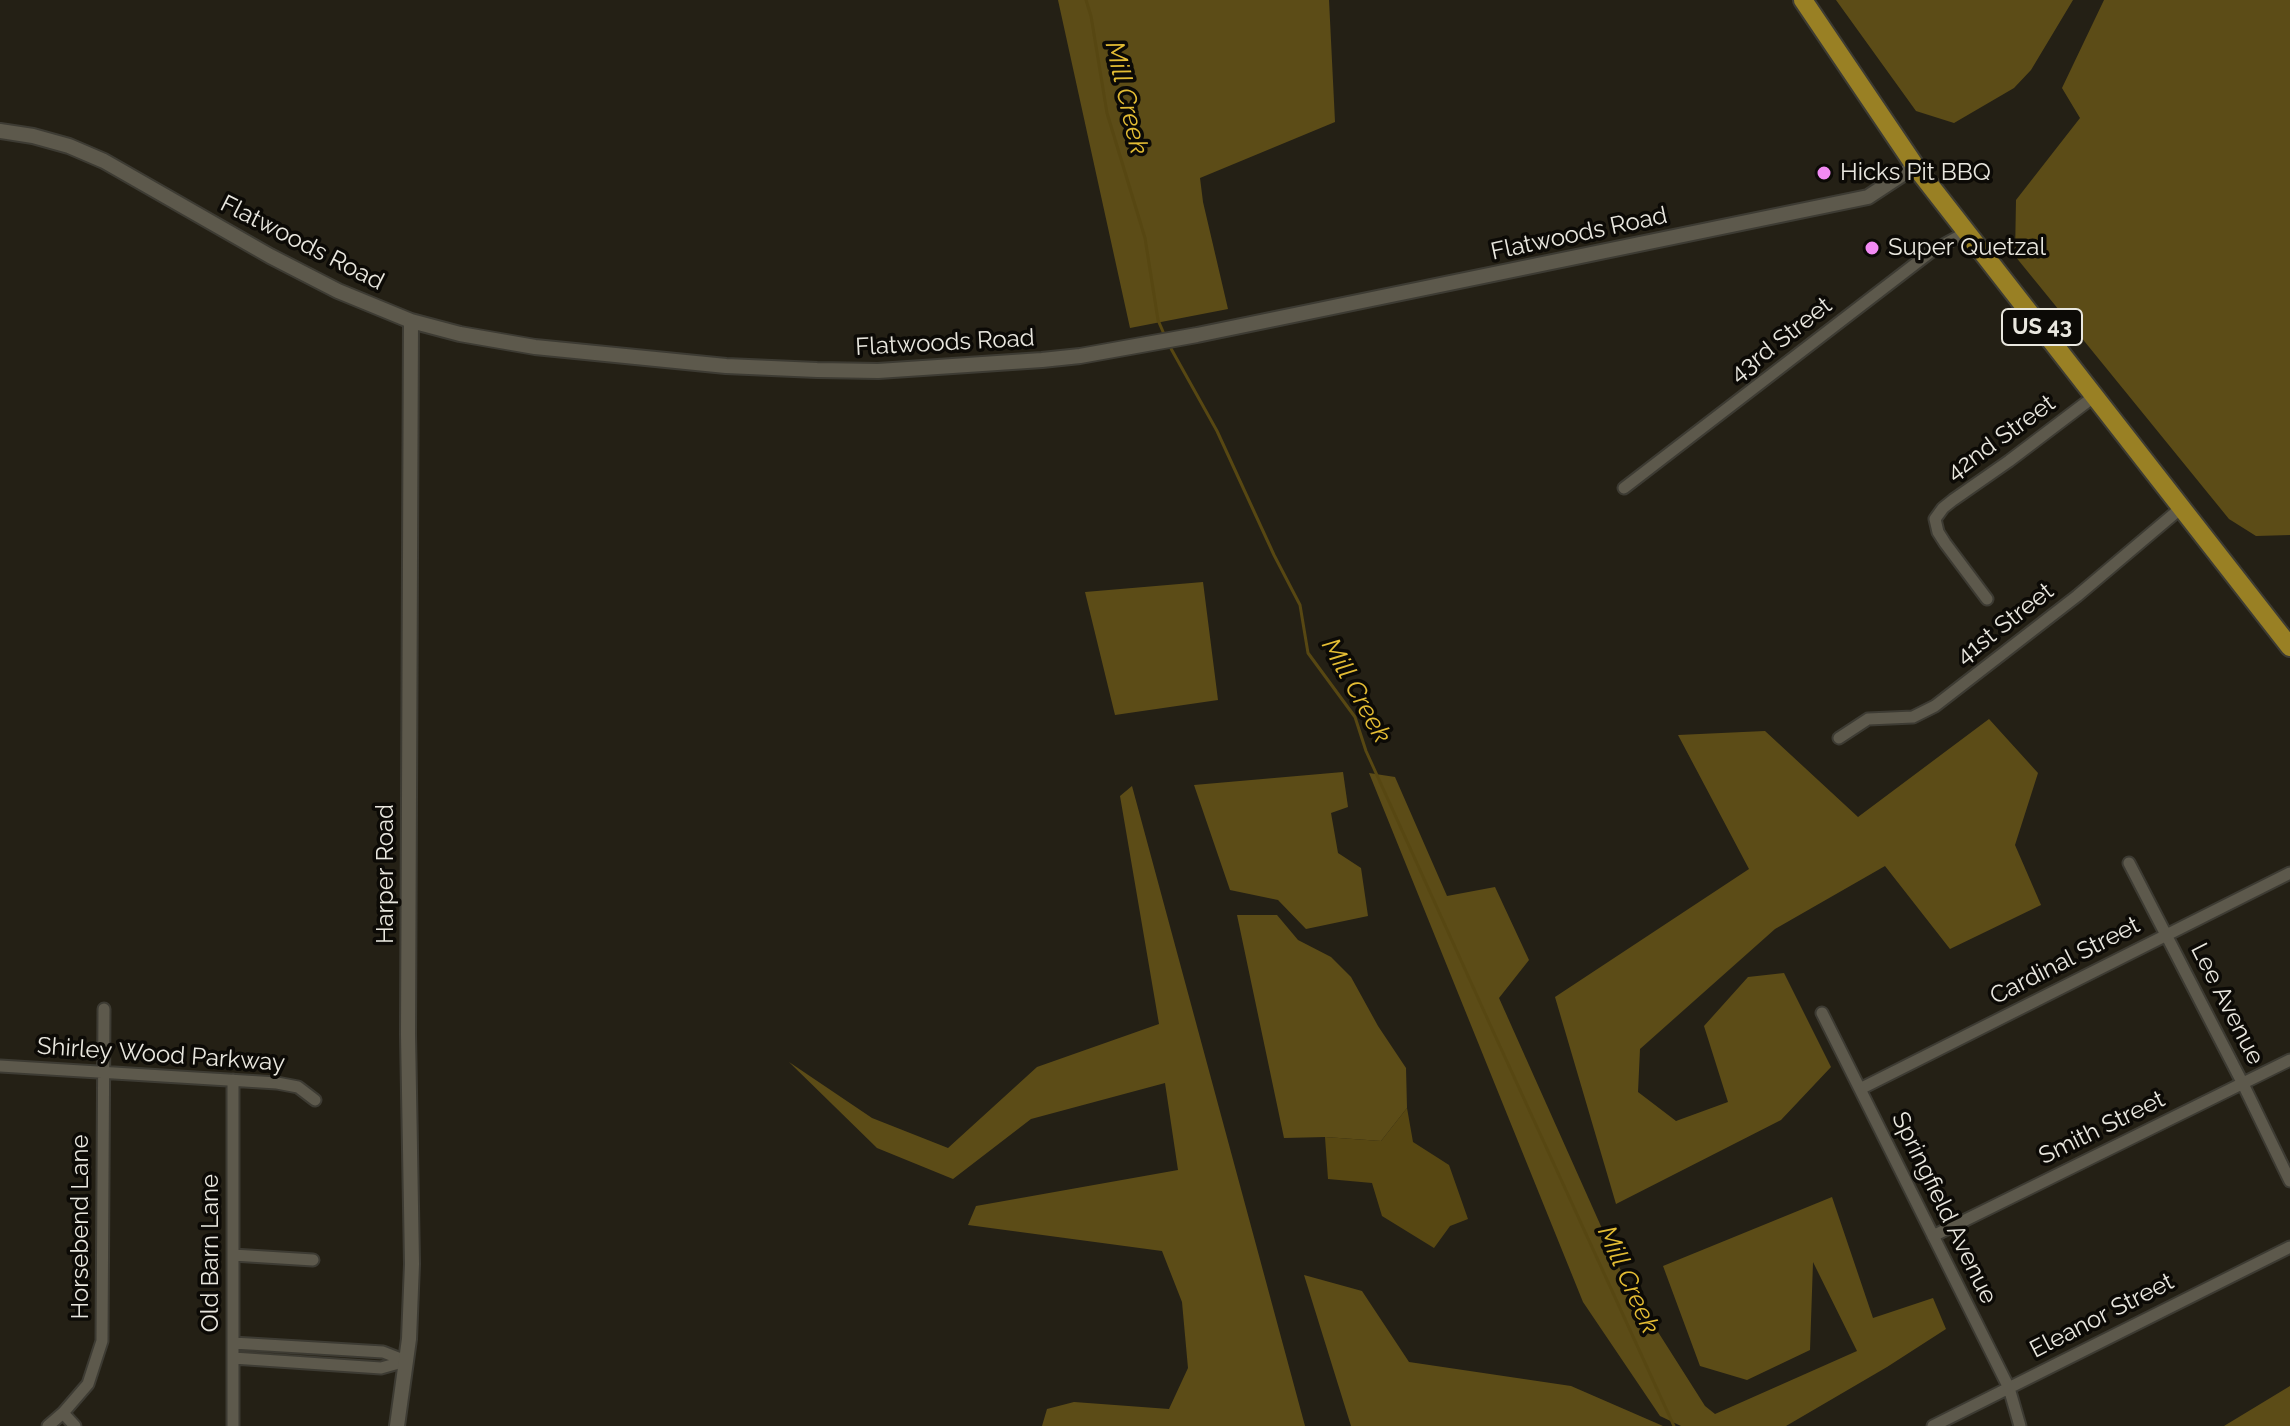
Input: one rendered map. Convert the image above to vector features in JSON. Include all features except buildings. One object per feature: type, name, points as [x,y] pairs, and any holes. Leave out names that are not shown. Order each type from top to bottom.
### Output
[{"type":"highway","name":"US 43","points":[[1803,0],[1915,166],[2181,508],[2287,637]]},
{"type":"street","name":"Flatwoods Road","points":[[0,131],[69,146],[104,161],[270,256],[338,291],[411,321],[535,347],[726,366],[802,370],[967,367],[1080,356],[1132,347],[1868,197],[1915,166]]},
{"type":"street","name":"43rd Street","points":[[1624,488],[1932,251],[1967,232]]},
{"type":"street","name":"Harper Road","points":[[397,1426],[406,1361],[412,1264],[408,1034],[411,321]]},
{"type":"street","name":"42nd Street","points":[[1987,599],[1945,543],[1935,519],[1953,500],[2096,395]]},
{"type":"street","name":"41st Street","points":[[1839,738],[1868,719],[1913,717],[1935,706],[2017,645],[2181,508]]},
{"type":"street","name":"Lee Avenue","points":[[2129,863],[2290,1181]]},
{"type":"street","name":"Cardinal Street","points":[[1860,1089],[2290,873]]},
{"type":"street","name":"Horsebend Lane","points":[[48,1426],[88,1384],[102,1341],[104,1009]]},
{"type":"street","name":"Springfield Avenue","points":[[1822,1013],[2009,1388],[2020,1426]]},
{"type":"street","name":"Smith Street","points":[[1933,1236],[2290,1060]]},
{"type":"street","name":"Shirley Wood Parkway","points":[[0,1066],[277,1083],[298,1087],[315,1100]]},
{"type":"street","name":"Old Barn Lane","points":[[233,1080],[233,1426]]},
{"type":"street","name":"Eleanor Street","points":[[1933,1426],[2290,1247]]},
{"type":"street","points":[[233,1255],[313,1260]]},
{"type":"street","points":[[233,1343],[383,1352],[406,1361]]},
{"type":"street","points":[[320,1363],[321,1348]]},
{"type":"street","points":[[233,1358],[381,1368],[406,1361]]},
{"type":"street","points":[[63,1413],[75,1426]]},
{"type":"shaded area","points":[[1058,0],[1329,0],[1335,122],[1200,178],[1228,309],[1130,328]]},
{"type":"shaded area","points":[[1836,0],[2073,0],[2031,70],[2014,88],[1954,123],[1916,111]]},
{"type":"shaded area","points":[[2104,0],[2290,0],[2290,535],[2256,536],[2229,519],[2015,256],[2016,200],[2080,118],[2062,88]]},
{"type":"shaded area","points":[[1203,582],[1218,700],[1115,715],[1085,592]]},
{"type":"shaded area","points":[[1989,719],[2038,773],[2015,845],[2041,905],[1950,949],[1885,866],[1775,929],[1640,1049],[1638,1092],[1676,1121],[1728,1102],[1704,1026],[1748,977],[1784,973],[1831,1067],[1781,1120],[1616,1204],[1555,997],[1749,869],[1678,735],[1765,731],[1858,817]]},
{"type":"shaded area","points":[[1343,772],[1348,807],[1331,813],[1338,853],[1361,868],[1368,916],[1306,929],[1278,900],[1230,890],[1194,785]]},
{"type":"shaded area","points":[[1369,773],[1395,777],[1447,896],[1495,887],[1529,960],[1499,998],[1625,1280],[1705,1406],[1715,1414],[1857,1351],[1813,1262],[1810,1350],[1747,1380],[1700,1366],[1663,1266],[1832,1197],[1873,1318],[1933,1298],[1946,1329],[1786,1426],[1681,1426],[1660,1416],[1583,1302]]},
{"type":"shaded area","points":[[1132,786],[1305,1426],[1042,1426],[1047,1409],[1074,1402],[1169,1409],[1188,1368],[1182,1302],[1162,1251],[968,1225],[976,1206],[1178,1170],[1165,1083],[1031,1119],[953,1179],[877,1148],[789,1062],[872,1118],[948,1148],[1037,1067],[1159,1024],[1120,796]]},
{"type":"shaded area","points":[[1237,915],[1277,915],[1298,940],[1331,957],[1351,977],[1406,1068],[1407,1108],[1381,1141],[1284,1138]]},
{"type":"shaded area","points":[[1407,1108],[1413,1142],[1449,1165],[1468,1219],[1450,1226],[1434,1248],[1382,1216],[1372,1183],[1328,1179],[1325,1137],[1381,1141]]},
{"type":"shaded area","points":[[1304,1275],[1362,1291],[1409,1362],[1571,1386],[1663,1426],[1351,1426]]},
{"type":"shaded area","points":[[2290,1386],[2290,1426],[2224,1426]]},
{"type":"waterway","name":"Mill Creek","points":[[1086,0],[1107,113],[1145,238],[1158,320],[1164,334]]},
{"type":"waterway","name":"Mill Creek","points":[[1169,345],[1217,431],[1300,605],[1308,653],[1355,717],[1366,751],[1674,1426]]},
{"type":"place","name":"Hicks Pit BBQ","points":[[1824,173]]},
{"type":"place","name":"Super Quetzal","points":[[1872,248]]}]
